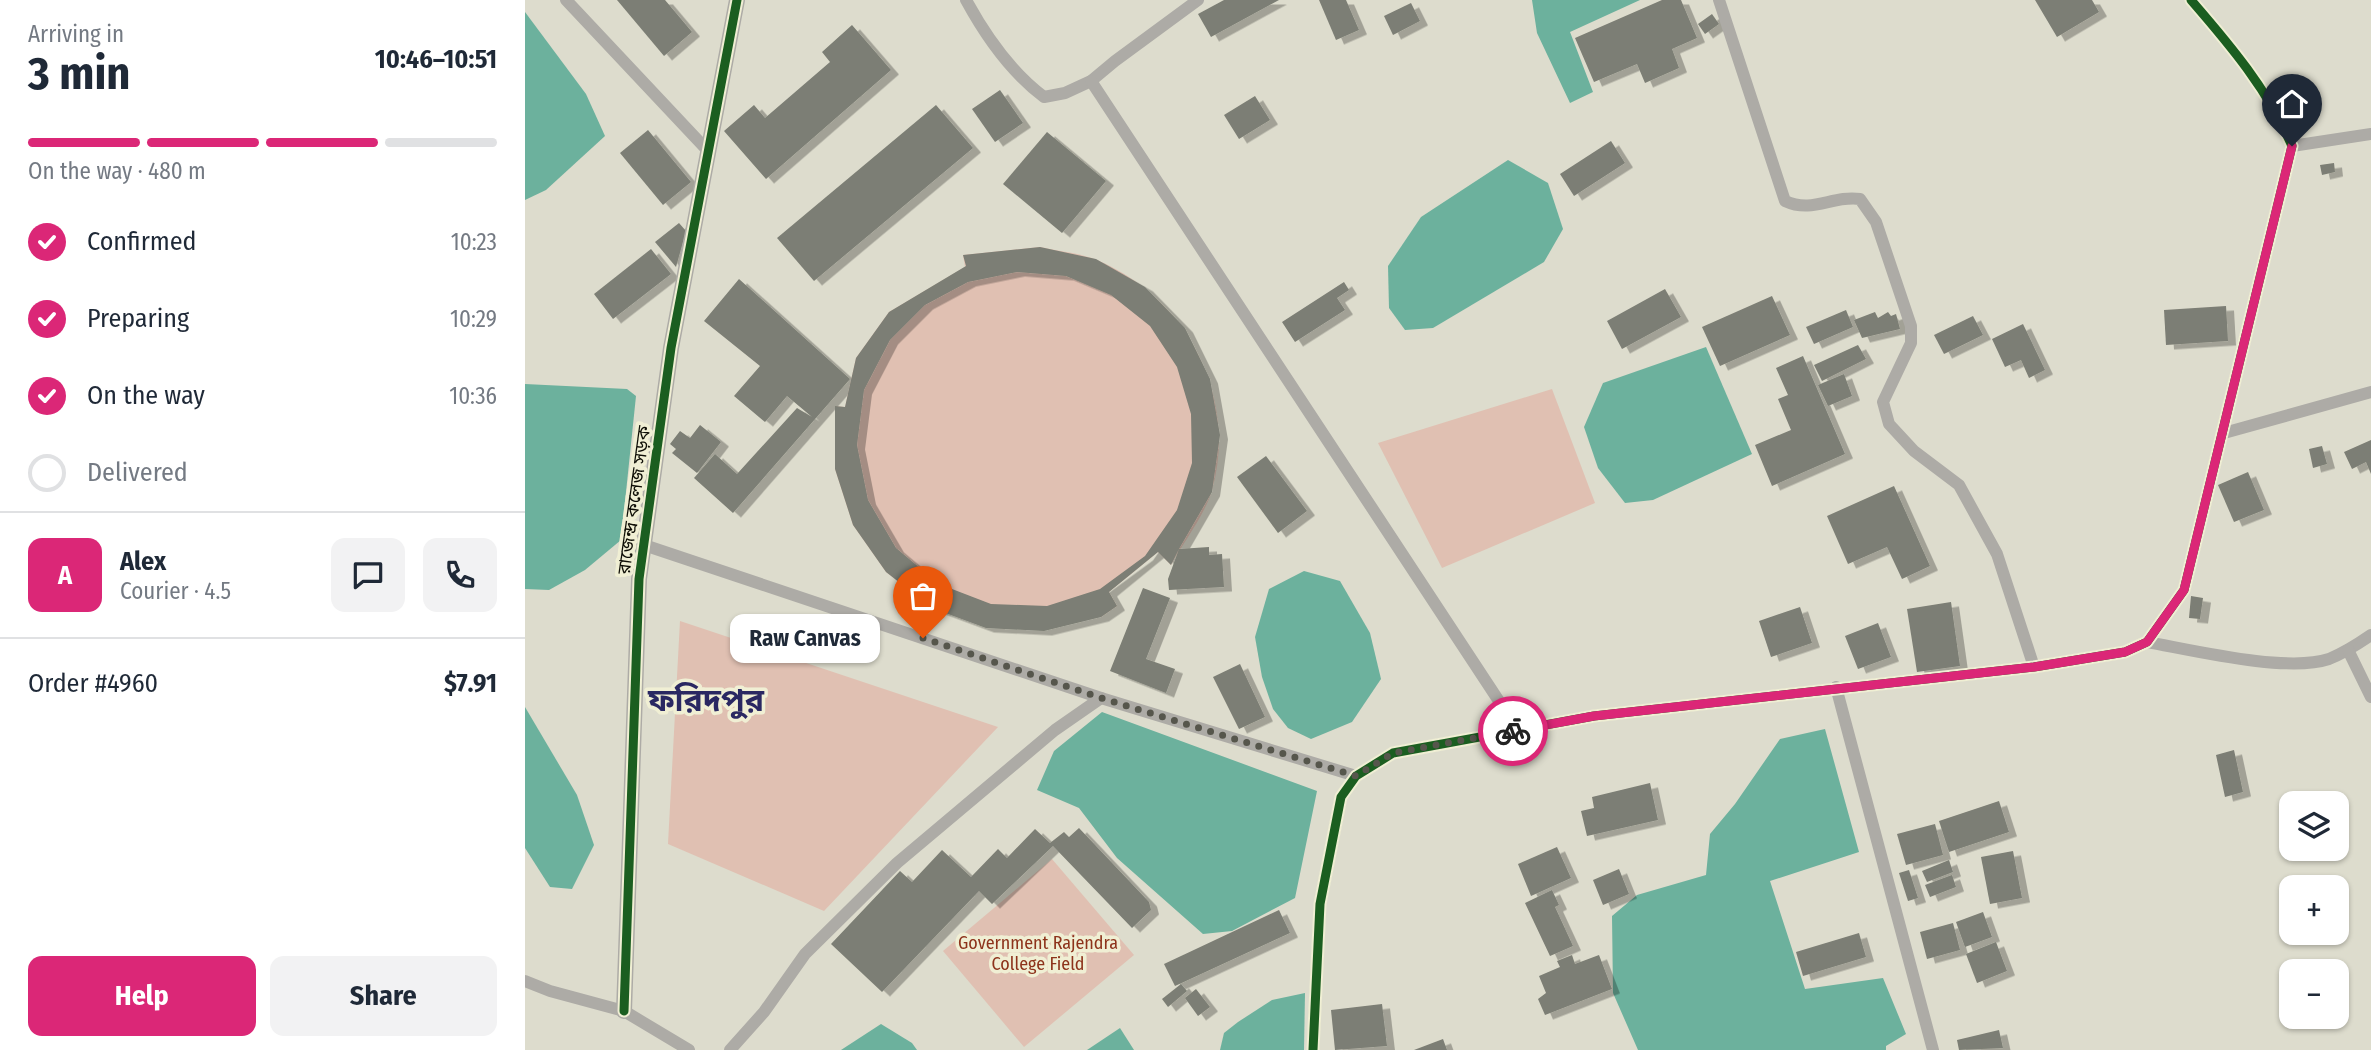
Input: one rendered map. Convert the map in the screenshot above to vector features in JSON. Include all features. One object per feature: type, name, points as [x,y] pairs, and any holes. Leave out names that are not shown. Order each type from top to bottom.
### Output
[{"type":"street","points":[[566,0],[708,151]]},
{"type":"street","name":"রাজেন্দ্র কলেজ সড়ক","points":[[624,1012],[639,579],[671,348],[737,0]]},
{"type":"street","points":[[966,0],[1006,58],[1028,85],[1044,97],[1091,81],[1198,0]]},
{"type":"street","points":[[1719,0],[1785,201],[1800,208],[1846,197],[1860,200],[1876,222],[1911,326],[1911,343],[1883,402],[1889,424],[1914,451],[1959,485],[1997,554],[2034,667]]},
{"type":"street","points":[[1313,1050],[1320,904],[1341,797],[1356,776],[1393,753],[1594,716],[2034,667],[2125,652],[2147,642],[2184,590],[2292,146],[2280,117],[2232,47],[2191,0]]},
{"type":"street","points":[[1091,81],[1518,730]]},
{"type":"street","points":[[2292,146],[2371,134]]},
{"type":"street","points":[[2224,433],[2371,392]]},
{"type":"street","points":[[644,545],[1101,698],[1356,776]]},
{"type":"street","points":[[2147,642],[2241,658],[2307,663],[2348,650],[2371,635]]},
{"type":"street","points":[[2348,650],[2371,697]]},
{"type":"street","points":[[1836,687],[1933,1050]]},
{"type":"street","points":[[730,1050],[764,1012],[805,954],[897,863],[1055,730],[1101,698]]},
{"type":"street","points":[[525,981],[624,1012],[689,1050]]},
{"type":"green space","points":[[1040,247],[1097,260],[1128,277],[1156,298],[1179,324],[1198,354],[1211,386],[1218,420],[1218,455],[1212,490],[1200,518],[1171,565],[1158,552],[1109,592],[1117,606],[1101,617],[932,608],[886,572],[853,525],[835,469],[835,406],[845,407],[856,358],[889,312],[965,267],[963,255]]},
{"type":"green space","points":[[1552,389],[1595,503],[1442,568],[1378,443]]},
{"type":"green space","points":[[680,621],[998,727],[824,911],[668,844]]},
{"type":"green space","name":"Government Rajendra College Field","points":[[1052,859],[1134,955],[1024,1047],[943,951]]},
{"type":"water","points":[[1532,0],[1640,0],[1570,32],[1593,92],[1570,103],[1537,33]]},
{"type":"water","points":[[525,12],[586,94],[605,136],[546,190],[525,200]]},
{"type":"water","points":[[1508,160],[1548,183],[1563,229],[1544,262],[1433,328],[1405,330],[1389,308],[1388,266],[1421,217]]},
{"type":"water","points":[[1706,347],[1752,454],[1653,500],[1625,503],[1598,468],[1584,427],[1603,383]]},
{"type":"water","points":[[525,384],[627,389],[636,396],[621,540],[585,570],[549,590],[525,589]]},
{"type":"water","points":[[1304,571],[1340,581],[1370,633],[1381,679],[1352,722],[1311,739],[1288,728],[1273,709],[1262,677],[1255,637],[1269,589]]},
{"type":"water","points":[[525,707],[577,795],[594,845],[572,889],[550,887],[525,848]]},
{"type":"water","points":[[1102,712],[1317,791],[1295,898],[1232,931],[1203,934],[1117,858],[1079,808],[1037,790],[1054,751]]},
{"type":"water","points":[[1825,729],[1859,852],[1770,881],[1805,989],[1883,978],[1906,1034],[1886,1046],[1886,1050],[1638,1050],[1613,993],[1612,916],[1637,895],[1706,875],[1710,834],[1735,804],[1780,739]]},
{"type":"water","points":[[1305,993],[1304,1050],[1220,1050],[1224,1033],[1238,1022],[1272,1000]]},
{"type":"water","points":[[881,1024],[912,1043],[917,1050],[841,1050]]},
{"type":"water","points":[[1120,1028],[1134,1050],[1087,1050]]},
{"type":"building","points":[[617,0],[665,0],[692,32],[664,56]]},
{"type":"building","points":[[1224,0],[1279,0],[1211,37],[1198,14]]},
{"type":"building","points":[[1319,0],[1346,0],[1359,30],[1336,40]]},
{"type":"building","points":[[1662,0],[1681,0],[1697,38],[1672,49],[1679,68],[1645,83],[1637,64],[1594,82],[1575,38]]},
{"type":"building","points":[[2035,0],[2092,0],[2099,12],[2057,37]]},
{"type":"building","points":[[1411,3],[1420,21],[1393,35],[1384,16]]},
{"type":"building","points":[[1712,14],[1719,24],[1705,34],[1698,24]]},
{"type":"building","points":[[852,25],[891,70],[766,179],[724,131],[754,105],[765,118],[830,62],[822,52]]},
{"type":"building","points":[[1000,90],[1023,123],[995,142],[972,109]]},
{"type":"building","points":[[1255,96],[1270,120],[1239,139],[1224,115]]},
{"type":"building","points":[[936,105],[973,148],[814,281],[777,238]]},
{"type":"building","points":[[648,130],[691,182],[663,205],[620,153]]},
{"type":"building","points":[[1047,132],[1106,181],[1062,233],[1003,184]]},
{"type":"building","points":[[1611,141],[1625,163],[1574,196],[1560,174]]},
{"type":"building","points":[[2334,163],[2335,172],[2322,175],[2320,165]]},
{"type":"building","points":[[679,223],[686,231],[676,267],[655,242]]},
{"type":"building","points":[[1040,247],[1096,259],[1145,287],[1185,328],[1210,379],[1220,435],[1212,492],[1171,565],[1158,552],[1109,592],[1117,606],[1101,617],[1044,631],[986,628],[932,608],[886,572],[853,525],[835,469],[835,406],[845,407],[856,358],[889,312],[966,266],[963,255]],"holes":[[[1017,272],[1066,276],[1111,295],[1150,326],[1177,367],[1191,414],[1192,463],[1177,510],[1145,556],[1100,589],[1047,606],[991,604],[939,584],[896,548],[868,500],[857,445],[864,390],[890,340],[925,305],[968,282]]]},
{"type":"building","points":[[651,249],[671,274],[613,319],[594,294]]},
{"type":"building","points":[[739,279],[850,379],[733,513],[694,478],[715,454],[737,474],[797,408],[812,417],[787,396],[765,422],[734,396],[760,366],[704,321]]},
{"type":"building","points":[[1344,282],[1349,290],[1337,298],[1345,310],[1295,342],[1282,322]]},
{"type":"building","points":[[1665,289],[1681,317],[1622,349],[1607,321]]},
{"type":"building","points":[[1772,296],[1790,335],[1720,366],[1702,327]]},
{"type":"building","points":[[2226,306],[2228,341],[2166,345],[2164,310]]},
{"type":"building","points":[[1846,310],[1853,327],[1814,344],[1806,327]]},
{"type":"building","points":[[1875,312],[1878,318],[1888,312],[1891,316],[1896,314],[1900,329],[1862,338],[1854,320]]},
{"type":"building","points":[[1973,316],[1983,335],[1944,354],[1934,335]]},
{"type":"building","points":[[2023,324],[2045,370],[2029,378],[2021,360],[2005,367],[1992,339]]},
{"type":"building","points":[[1858,345],[1866,359],[1822,381],[1814,365]]},
{"type":"building","points":[[1803,356],[1845,454],[1772,486],[1755,445],[1791,430],[1778,399],[1788,395],[1776,368]]},
{"type":"building","points":[[1844,374],[1852,396],[1828,406],[1818,385]]},
{"type":"building","points":[[700,425],[721,442],[697,473],[672,453],[676,449],[670,444],[680,431],[690,438]]},
{"type":"building","points":[[2371,440],[2371,474],[2366,462],[2352,469],[2344,452]]},
{"type":"building","points":[[2322,446],[2327,464],[2313,468],[2309,449]]},
{"type":"building","points":[[1266,456],[1307,511],[1278,533],[1237,477]]},
{"type":"building","points":[[2248,472],[2264,510],[2234,522],[2218,485]]},
{"type":"building","points":[[1894,486],[1930,566],[1902,579],[1887,547],[1848,564],[1827,516]]},
{"type":"building","points":[[1209,547],[1209,555],[1222,554],[1224,587],[1169,590],[1168,579],[1179,549]]},
{"type":"building","points":[[1143,588],[1170,598],[1146,659],[1175,669],[1166,693],[1110,671]]},
{"type":"building","points":[[2191,596],[2203,598],[2200,619],[2189,618]]},
{"type":"building","points":[[1951,602],[1960,666],[1917,672],[1907,609]]},
{"type":"building","points":[[1800,607],[1812,643],[1771,657],[1759,621]]},
{"type":"building","points":[[1878,623],[1891,657],[1858,669],[1845,636]]},
{"type":"building","points":[[1240,664],[1265,717],[1239,729],[1213,677]]},
{"type":"building","points":[[2234,750],[2243,792],[2225,797],[2216,755]]},
{"type":"building","points":[[1650,783],[1658,820],[1587,836],[1581,811],[1594,808],[1592,797]]},
{"type":"building","points":[[1999,801],[2009,832],[1949,852],[1939,821]]},
{"type":"building","points":[[1935,824],[1943,855],[1906,865],[1897,834]]},
{"type":"building","points":[[1079,828],[1149,902],[1151,910],[1132,928],[1053,846],[992,904],[979,891],[882,992],[831,944],[900,871],[912,882],[942,850],[971,877],[998,849],[1007,858],[1035,829],[1050,843],[1064,832],[1069,837]]},
{"type":"building","points":[[1557,847],[1571,878],[1531,896],[1518,864]]},
{"type":"building","points":[[2013,851],[2022,898],[1990,904],[1981,857]]},
{"type":"building","points":[[1949,860],[1953,872],[1927,882],[1922,871]]},
{"type":"building","points":[[1619,869],[1629,894],[1603,905],[1593,880]]},
{"type":"building","points":[[1909,870],[1918,898],[1908,901],[1899,873]]},
{"type":"building","points":[[1952,875],[1956,887],[1930,897],[1925,885]]},
{"type":"building","points":[[1552,890],[1559,905],[1555,907],[1573,946],[1550,956],[1525,903]]},
{"type":"building","points":[[1279,910],[1290,933],[1175,986],[1164,964]]},
{"type":"building","points":[[1983,912],[1992,937],[1965,947],[1956,922]]},
{"type":"building","points":[[1953,923],[1960,950],[1927,959],[1920,932]]},
{"type":"building","points":[[1859,933],[1866,957],[1803,976],[1796,952]]},
{"type":"building","points":[[1996,942],[2007,971],[1977,983],[1966,954]]},
{"type":"building","points":[[1572,955],[1575,964],[1599,955],[1612,989],[1545,1015],[1538,999],[1546,993],[1539,976],[1560,967],[1557,961]]},
{"type":"building","points":[[1181,984],[1187,991],[1168,1007],[1162,999]]},
{"type":"building","points":[[1196,989],[1210,1007],[1198,1016],[1185,998]]},
{"type":"building","points":[[1382,1004],[1387,1046],[1335,1050],[1331,1010]]},
{"type":"building","points":[[1999,1030],[2003,1048],[1959,1050],[1957,1040]]},
{"type":"building","points":[[1443,1039],[1447,1050],[1414,1050]]},
{"type":"cycle path","points":[[624,1011],[639,579],[671,348],[737,0]]},
{"type":"cycle path","points":[[1313,1050],[1320,904],[1341,797],[1356,776],[1393,753],[1594,716],[2034,667],[2125,652],[2147,642],[2184,590],[2292,146],[2260,88],[2234,51],[2191,0]]},
{"type":"way so far","points":[[923,638],[1101,698],[1356,776],[1393,753],[1513,731]]},
{"type":"place","name":"Raw Canvas","points":[[923,638]]},
{"type":"district","name":"ফরিদপুর","points":[[706,700]]},
{"type":"route","points":[[1513,731],[1621,712],[2034,667],[2125,652],[2147,642],[2184,590],[2292,146]]}]
